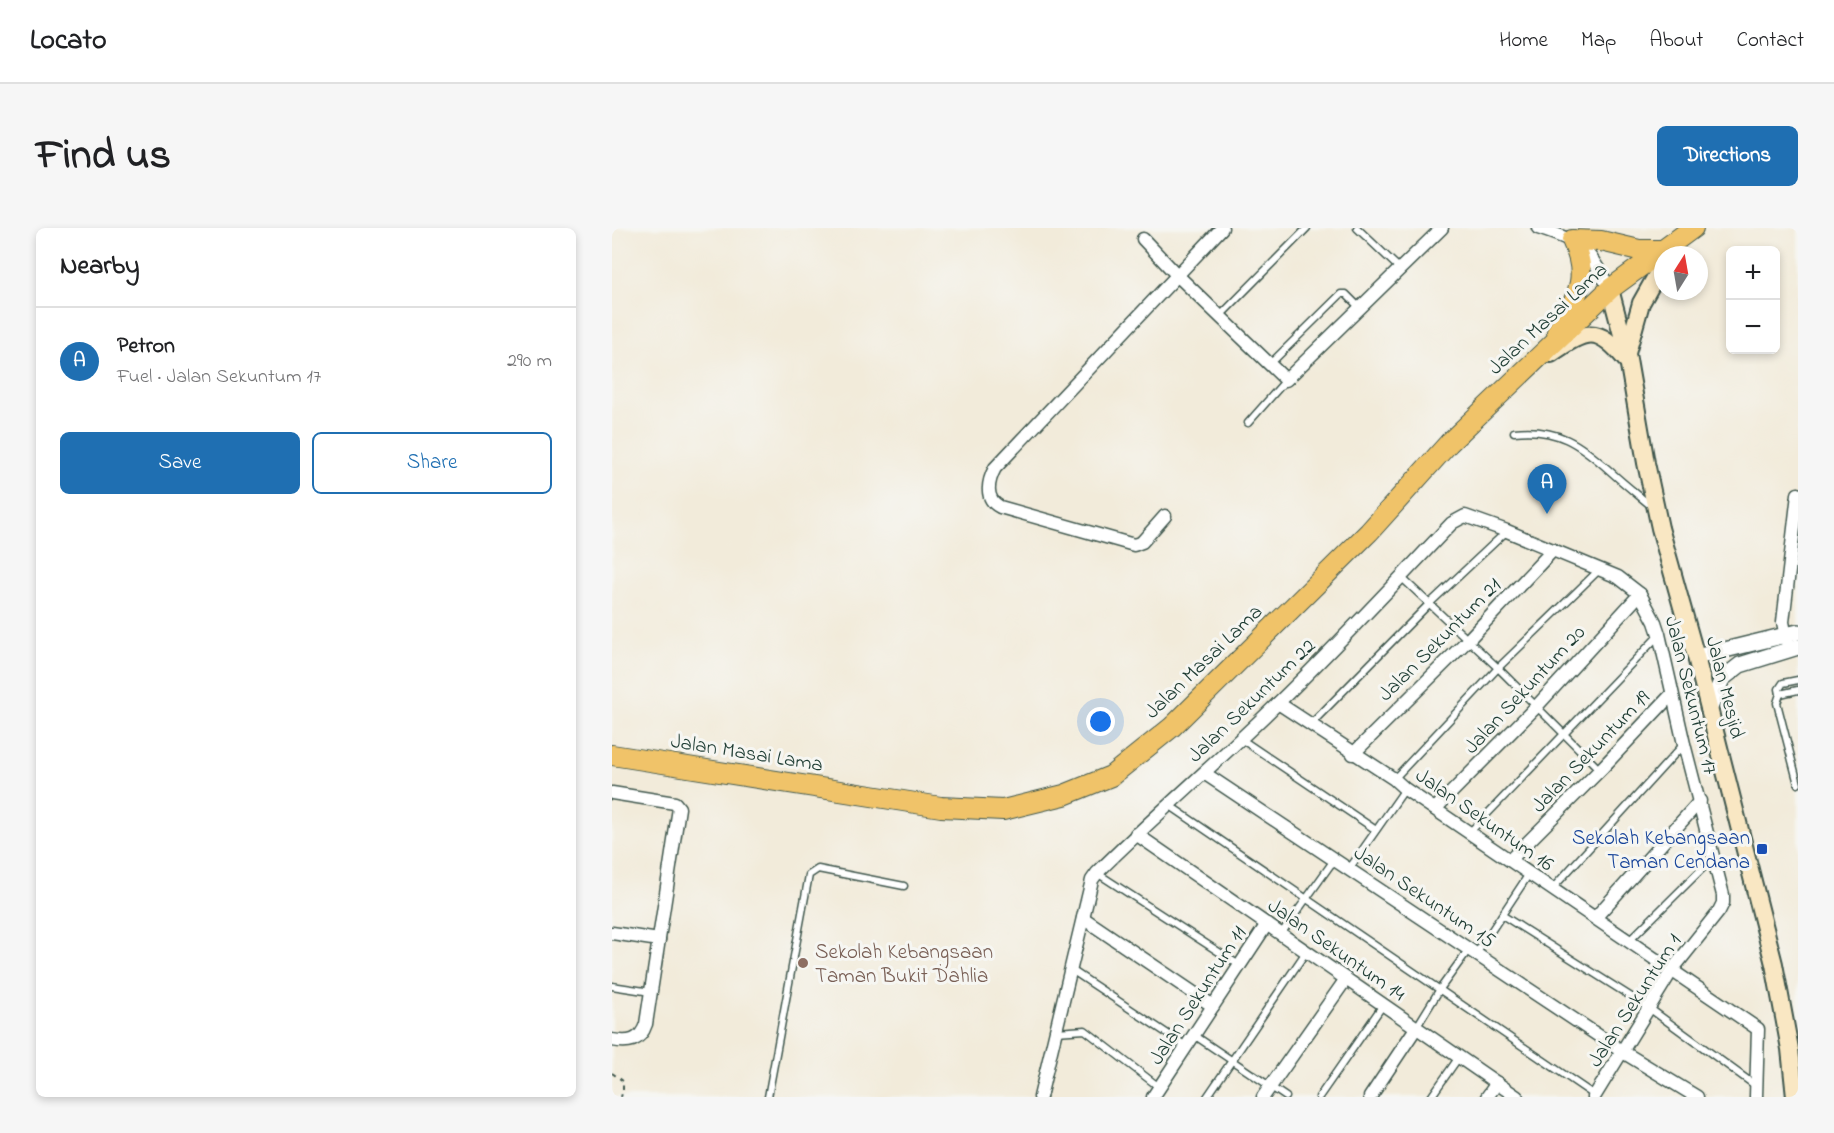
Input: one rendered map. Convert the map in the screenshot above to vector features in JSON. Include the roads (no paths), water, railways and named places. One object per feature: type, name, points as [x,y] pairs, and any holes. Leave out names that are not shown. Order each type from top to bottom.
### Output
[{"type":"main road","name":"Jalan Masai Lama","points":[[1674,246],[1693,228]]},
{"type":"main road","points":[[1545,353],[1579,288],[1581,260],[1572,240],[1601,241],[1632,249],[1654,251]]},
{"type":"main road","name":"Jalan Masai Lama","points":[[612,755],[941,807],[1003,810],[1064,795],[1110,776],[1172,727],[1369,532],[1440,456],[1449,443],[1610,289],[1654,260]]},
{"type":"main road","points":[[1528,369],[1573,339],[1585,334],[1602,337],[1628,358],[1641,303],[1654,278]]},
{"type":"main road","name":"Jalan Mesjid","points":[[1610,289],[1628,358],[1656,511],[1696,657],[1774,964],[1790,1049],[1796,1097]]},
{"type":"street","points":[[1165,516],[1142,542],[1134,545],[1000,507],[990,496],[988,487],[995,468],[1176,274],[1222,228]]},
{"type":"street","points":[[1143,239],[1176,274],[1287,380],[1442,228]]},
{"type":"street","points":[[1538,228],[1572,240],[1586,250],[1610,289]]},
{"type":"street","points":[[1792,641],[1783,622],[1796,535],[1798,494]]},
{"type":"street","name":"Jalan Sekuntum 17","points":[[1461,516],[1469,516],[1599,569],[1624,580],[1640,594],[1659,634],[1684,744],[1723,895]]},
{"type":"street","name":"Jalan Sekuntum 22","points":[[1041,1097],[1070,969],[1092,880],[1096,873],[1278,703],[1461,516]]},
{"type":"street","name":"Jalan Sekuntum 21","points":[[1353,753],[1467,641],[1552,550]]},
{"type":"street","name":"Jalan Sekuntum 20","points":[[1435,809],[1536,707],[1640,594]]},
{"type":"street","points":[[1696,657],[1792,641]]},
{"type":"street","points":[[1709,710],[1722,679],[1740,665],[1792,641]]},
{"type":"street","name":"Jalan Sekuntum 19","points":[[1510,860],[1672,694]]},
{"type":"street","name":"Jalan Sekuntum 16","points":[[1278,703],[1394,779],[1469,833],[1758,1029],[1756,1092]]},
{"type":"street","name":"Jalan Sekuntum 15","points":[[1204,773],[1623,1052],[1697,1097]]},
{"type":"street","points":[[612,794],[675,803],[679,808],[646,1024],[642,1034],[629,1042],[612,1040]]},
{"type":"street","points":[[1595,918],[1700,801]]},
{"type":"street","name":"Jalan Sekuntum 14","points":[[1136,834],[1517,1097]]},
{"type":"street","name":"Jalan Sekuntum 1","points":[[1596,1097],[1672,970],[1719,911],[1723,903],[1723,895]]},
{"type":"street","points":[[1083,918],[1213,1006]]},
{"type":"street","name":"Jalan Sekuntum 11","points":[[1156,1092],[1267,924]]},
{"type":"street","points":[[612,933],[659,940]]},
{"type":"street","points":[[1267,1092],[1346,979]]},
{"type":"street","points":[[1370,1097],[1416,1028]]},
{"type":"street","points":[[1488,1097],[1497,1083]]},
{"type":"lane","points":[[1220,316],[1307,228]]},
{"type":"lane","points":[[1357,228],[1400,269]]},
{"type":"lane","points":[[1270,364],[1341,294],[1346,294],[1360,308]]},
{"type":"lane","points":[[1248,423],[1287,380]]},
{"type":"lane","points":[[1514,432],[1532,430],[1550,432],[1574,442],[1595,456],[1656,511]]},
{"type":"lane","points":[[1311,725],[1429,604],[1507,531]]},
{"type":"lane","points":[[1394,779],[1498,668],[1599,569]]},
{"type":"lane","points":[[1401,577],[1498,668],[1600,770]]},
{"type":"lane","points":[[1469,833],[1659,634]]},
{"type":"lane","points":[[1798,680],[1783,683],[1779,689],[1777,704],[1798,784]]},
{"type":"lane","points":[[1780,694],[1798,690]]},
{"type":"lane","points":[[1240,739],[1376,830]]},
{"type":"lane","points":[[1552,889],[1684,744]]},
{"type":"lane","points":[[1349,869],[1405,789]]},
{"type":"lane","points":[[1169,806],[1596,1097]]},
{"type":"lane","points":[[1629,941],[1714,857]]},
{"type":"lane","points":[[1281,934],[1335,860]]},
{"type":"lane","points":[[768,1097],[809,875],[818,869],[904,886]]},
{"type":"lane","points":[[1096,873],[1239,966]]},
{"type":"lane","points":[[1416,1028],[1440,989],[1502,915],[1530,874]]},
{"type":"lane","points":[[1502,915],[1649,1008],[1756,1092]]},
{"type":"lane","points":[[1207,1097],[1306,951]]},
{"type":"lane","points":[[1070,969],[1186,1046]]},
{"type":"lane","points":[[612,986],[651,992]]},
{"type":"lane","points":[[1319,1097],[1383,1005]]},
{"type":"lane","name":"Jalan Sekuntum 11","points":[[1056,1032],[1085,1030],[1156,1092]]},
{"type":"lane","points":[[1194,1035],[1232,1060],[1267,1092],[1286,1097]]},
{"type":"lane","points":[[1431,1097],[1459,1057]]},
{"type":"place","name":"Petron","points":[[1547,514]]},
{"type":"place","name":"Sekolah Kebangsaan Taman Cendana","points":[[1762,849]]},
{"type":"place","name":"Sekolah Kebangsaan Taman Bukit Dahlia","points":[[803,963]]}]
